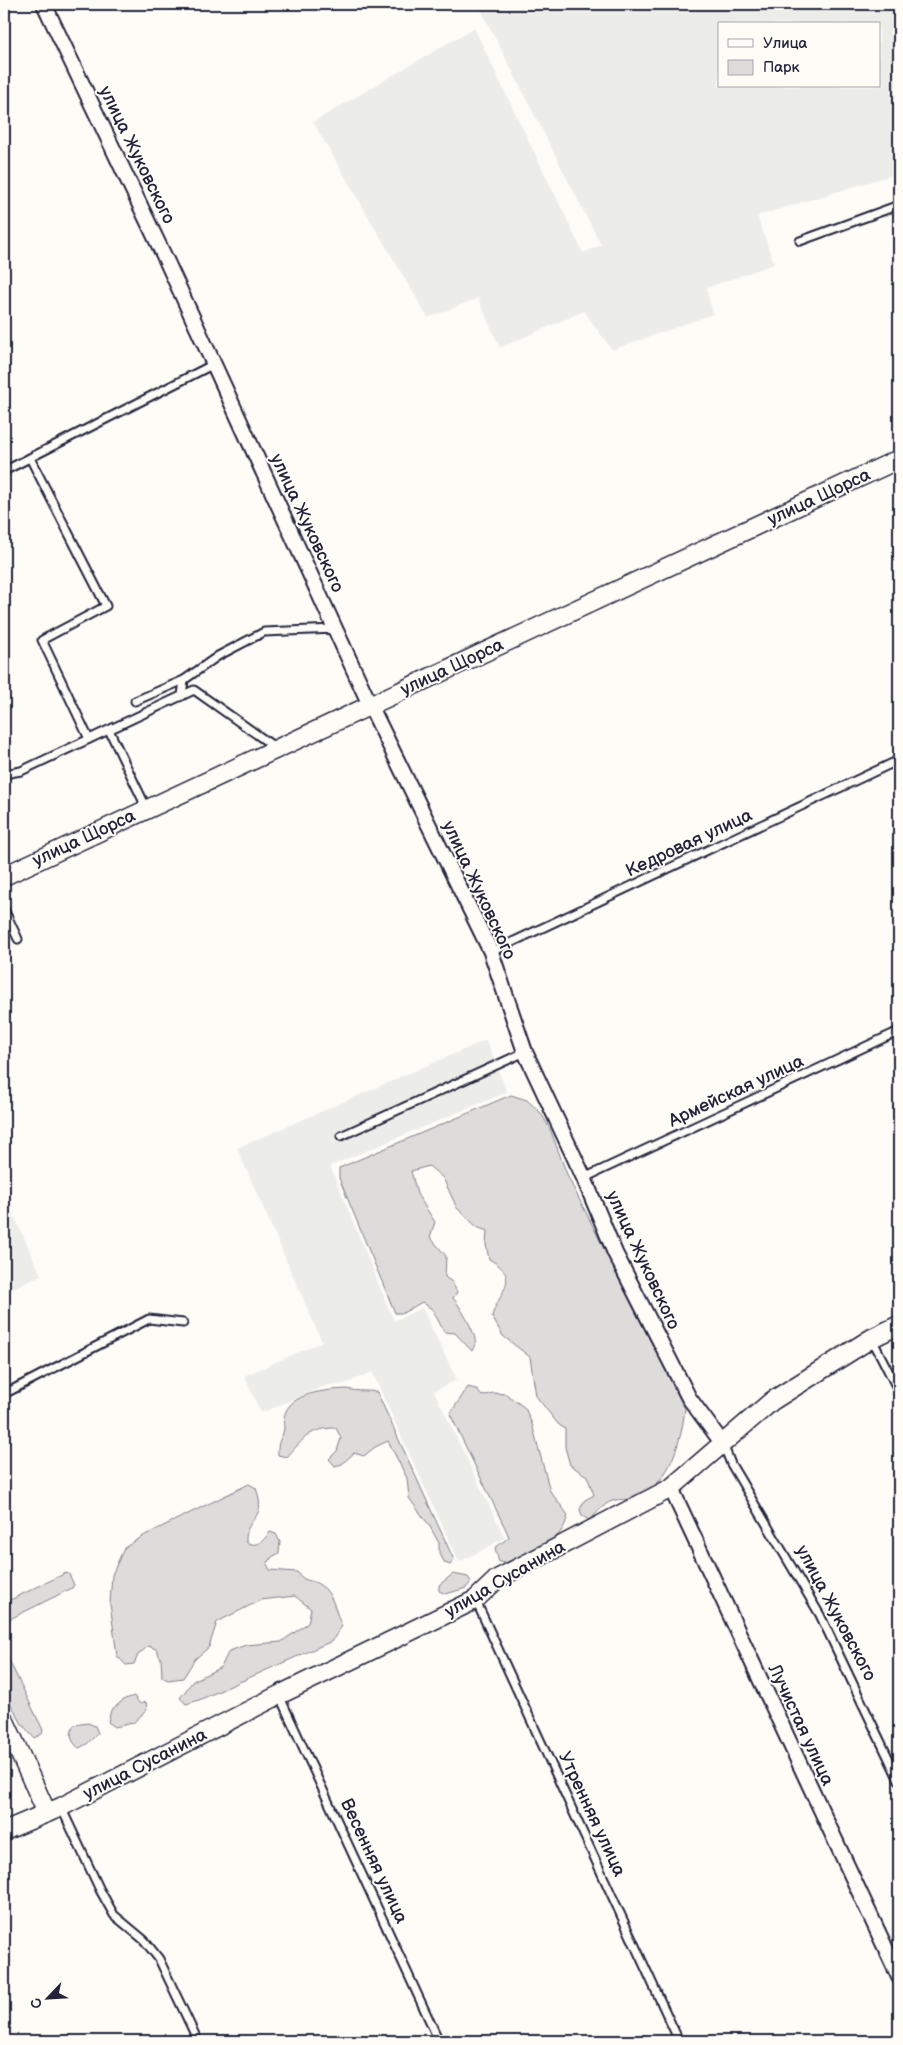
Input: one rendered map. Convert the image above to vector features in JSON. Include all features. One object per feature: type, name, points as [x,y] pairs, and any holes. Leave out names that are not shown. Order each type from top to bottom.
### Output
[{"type":"street","name":"улица Жуковского","points":[[44,4],[167,262],[212,365],[370,705],[490,952],[525,1052],[584,1178],[615,1253],[689,1398],[723,1444]]},
{"type":"street","name":"улица Щорса","points":[[4,876],[899,459]]},
{"type":"street","name":"улица Сусанина","points":[[4,1831],[54,1810],[279,1695],[475,1600],[496,1579],[671,1488],[772,1401],[872,1338],[899,1325]]},
{"type":"street","name":"Лучистая улица","points":[[671,1488],[899,1977]]},
{"type":"street","points":[[4,1719],[54,1810]]},
{"type":"lane","points":[[800,241],[899,206]]},
{"type":"lane","points":[[4,471],[212,365]]},
{"type":"lane","points":[[30,458],[106,606],[42,640],[89,739]]},
{"type":"lane","points":[[135,701],[184,680],[218,656],[264,632],[335,629]]},
{"type":"lane","points":[[182,696],[184,680]]},
{"type":"lane","points":[[4,774],[21,771],[194,690],[276,749]]},
{"type":"lane","points":[[109,730],[147,809]]},
{"type":"lane","name":"Кедровая улица","points":[[490,952],[899,760]]},
{"type":"lane","points":[[4,909],[18,940]]},
{"type":"lane","name":"Армейская улица","points":[[584,1178],[899,1031]]},
{"type":"lane","points":[[342,1136],[525,1052]]},
{"type":"lane","points":[[4,1394],[149,1319],[183,1323]]},
{"type":"lane","points":[[872,1338],[899,1392]]},
{"type":"lane","name":"улица Жуковского","points":[[723,1444],[731,1464],[820,1615],[899,1780]]},
{"type":"lane","name":"Утренняя улица","points":[[475,1600],[679,2041]]},
{"type":"lane","name":"Весенняя улица","points":[[279,1695],[439,2041]]},
{"type":"lane","points":[[54,1810],[114,1915],[144,1940],[159,1959],[198,2041]]},
{"type":"shaded area","points":[[478,4],[899,4],[899,173],[757,216],[774,264],[706,288],[713,314],[612,350],[584,311],[500,348],[478,298],[428,318],[313,122],[474,28],[583,253],[601,245]]},
{"type":"shaded area","points":[[486,1040],[507,1092],[330,1166],[394,1321],[422,1308],[457,1380],[434,1391],[505,1538],[459,1562],[372,1372],[345,1384],[328,1385],[261,1413],[244,1376],[322,1342],[237,1148]]},
{"type":"shaded area","points":[[4,1194],[41,1275],[4,1292]]},
{"type":"green space","points":[[511,1095],[527,1100],[541,1113],[550,1129],[568,1177],[685,1409],[677,1447],[667,1471],[659,1481],[639,1497],[609,1502],[589,1520],[582,1516],[580,1509],[585,1500],[594,1495],[587,1476],[570,1465],[565,1447],[565,1429],[558,1424],[536,1396],[530,1357],[503,1336],[492,1317],[506,1286],[507,1279],[499,1266],[489,1259],[486,1245],[487,1231],[477,1227],[457,1208],[443,1178],[429,1166],[411,1171],[417,1194],[435,1222],[430,1237],[446,1256],[445,1277],[452,1282],[457,1292],[453,1298],[466,1318],[474,1336],[475,1345],[472,1351],[455,1333],[444,1332],[433,1310],[422,1302],[403,1313],[395,1313],[339,1178],[339,1168]]},
{"type":"green space","points":[[468,1387],[476,1389],[482,1396],[493,1393],[506,1394],[525,1408],[532,1424],[550,1491],[568,1515],[565,1525],[552,1540],[534,1551],[505,1563],[499,1562],[495,1548],[509,1537],[450,1414]]},
{"type":"green space","points":[[347,1389],[377,1392],[454,1560],[450,1565],[445,1563],[439,1553],[439,1543],[429,1525],[409,1498],[407,1478],[388,1441],[375,1447],[364,1456],[354,1453],[342,1464],[335,1466],[329,1459],[337,1451],[341,1438],[336,1428],[327,1428],[308,1435],[287,1457],[278,1455],[279,1443],[284,1429],[284,1417],[287,1409],[293,1402],[310,1394]]},
{"type":"green space","points":[[249,1484],[256,1488],[259,1507],[258,1513],[249,1527],[246,1542],[257,1544],[270,1532],[276,1534],[280,1542],[279,1553],[272,1557],[267,1564],[270,1570],[297,1572],[306,1580],[317,1583],[325,1589],[331,1598],[342,1626],[332,1641],[186,1704],[180,1698],[193,1681],[221,1667],[229,1651],[246,1645],[281,1642],[308,1623],[311,1609],[295,1596],[261,1600],[217,1622],[209,1647],[195,1659],[183,1678],[168,1680],[162,1677],[161,1659],[156,1649],[148,1646],[138,1655],[134,1664],[126,1665],[117,1656],[110,1603],[112,1575],[124,1548],[145,1535]]},
{"type":"green space","points":[[66,1573],[69,1574],[74,1585],[72,1588],[4,1622],[4,1603]]},
{"type":"green space","points":[[453,1574],[468,1577],[471,1582],[466,1588],[446,1594],[439,1591],[439,1585]]},
{"type":"green space","points":[[4,1650],[43,1730],[42,1734],[34,1738],[22,1724],[4,1692]]},
{"type":"green space","points":[[134,1696],[140,1704],[146,1702],[147,1710],[133,1723],[115,1727],[108,1722],[111,1710],[125,1699]]},
{"type":"green space","points":[[88,1723],[95,1726],[98,1733],[87,1744],[79,1748],[72,1738],[72,1728],[74,1725]]}]
